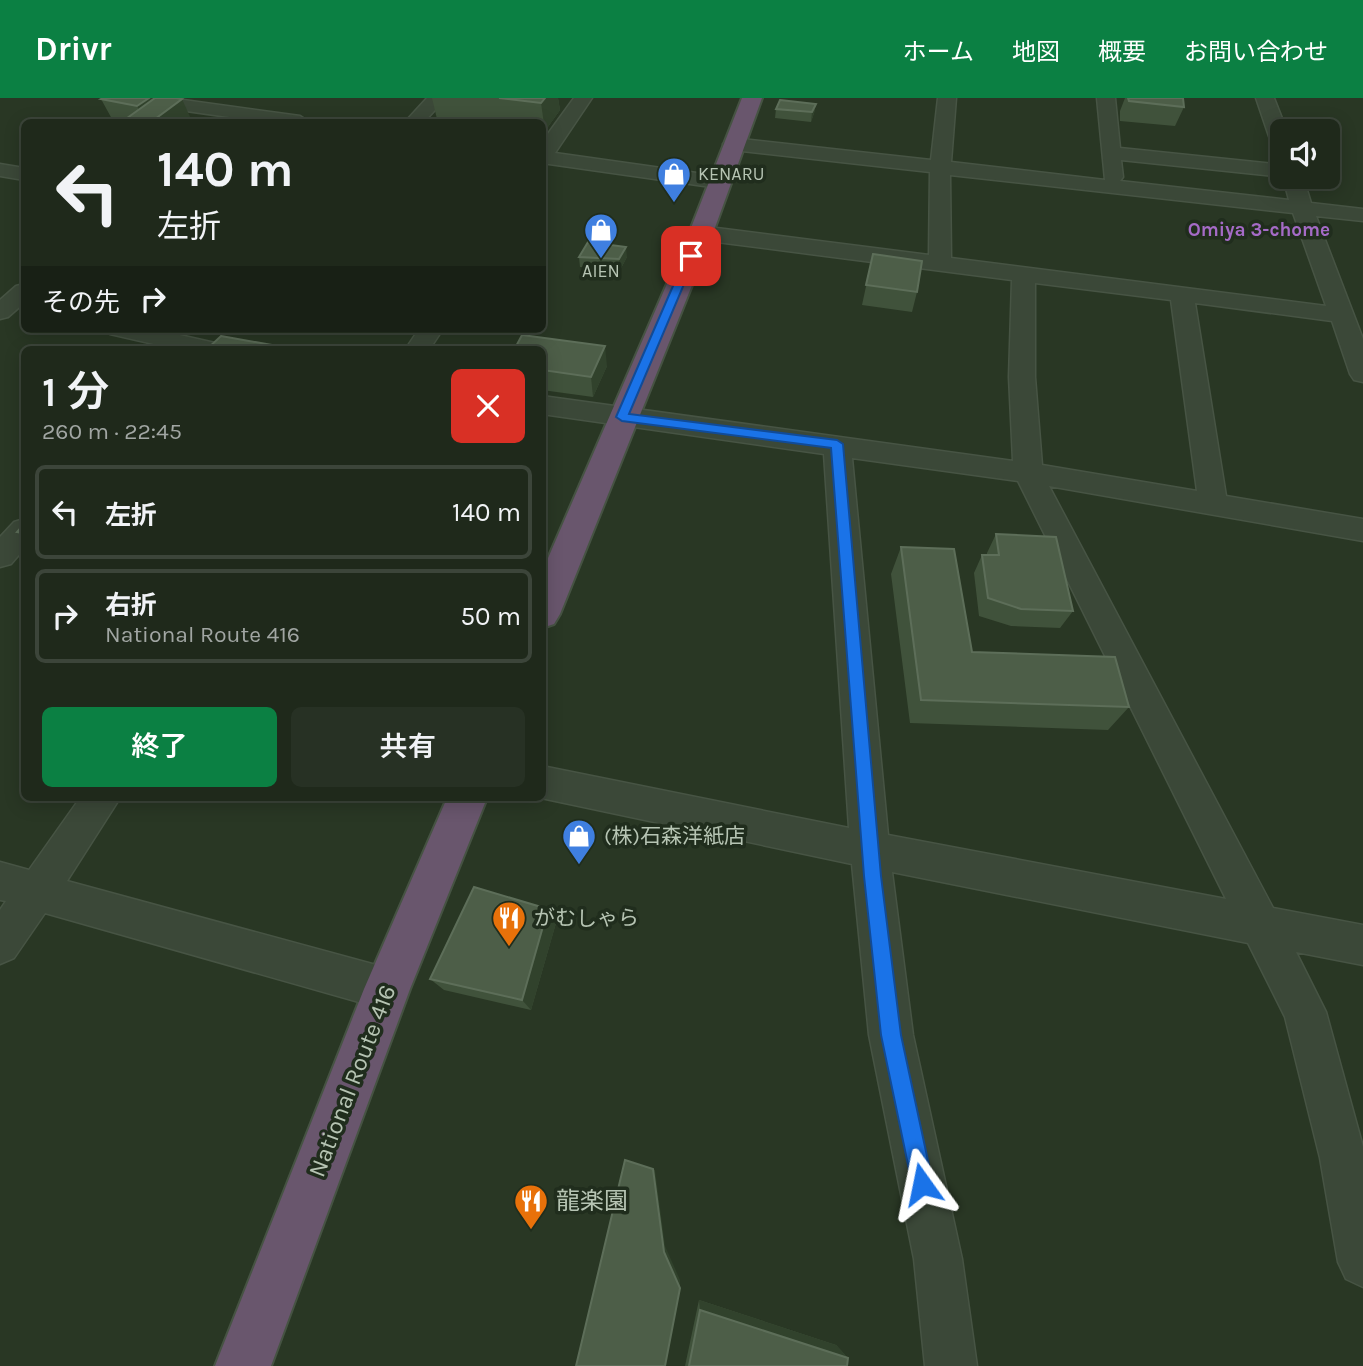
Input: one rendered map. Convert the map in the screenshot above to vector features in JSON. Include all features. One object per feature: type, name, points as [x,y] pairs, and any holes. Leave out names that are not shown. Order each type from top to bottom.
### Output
[{"type":"highway","points":[[546,604],[701,233],[752,98]]},
{"type":"highway","name":"National Route 416","points":[[243,1366],[387,989],[466,801]]},
{"type":"street","points":[[130,98],[234,118],[258,98]]},
{"type":"street","points":[[417,119],[437,98]]},
{"type":"street","points":[[546,151],[583,98]]},
{"type":"street","points":[[940,263],[940,168],[947,98]]},
{"type":"street","points":[[1106,98],[1114,187]]},
{"type":"street","points":[[1265,98],[1273,119]]},
{"type":"street","points":[[733,144],[1363,215]]},
{"type":"street","points":[[1111,153],[1270,170]]},
{"type":"street","points":[[546,158],[718,183]]},
{"type":"street","points":[[0,170],[21,174]]},
{"type":"street","points":[[1296,189],[1363,374]]},
{"type":"street","points":[[701,233],[1343,315]]},
{"type":"street","points":[[1024,274],[1022,377],[1028,473],[1305,1012],[1343,1158],[1363,1262]]},
{"type":"street","points":[[1182,294],[1213,504]]},
{"type":"street","points":[[136,333],[190,346]]},
{"type":"street","points":[[546,406],[837,444],[1028,473],[1363,530]]},
{"type":"street","points":[[837,444],[870,850],[891,1035],[938,1259],[951,1366]]},
{"type":"street","points":[[0,556],[21,533]]},
{"type":"street","points":[[546,783],[870,850],[1363,945]]},
{"type":"street","points":[[0,944],[18,886],[100,801]]},
{"type":"street","points":[[18,886],[387,989]]},
{"type":"building","points":[[149,98],[137,106],[101,99]]},
{"type":"building","points":[[155,98],[182,99],[155,119],[126,119]]},
{"type":"building","points":[[499,98],[545,98],[541,103]]},
{"type":"building","points":[[1128,98],[1183,98],[1184,107],[1129,101]]},
{"type":"building","points":[[780,100],[816,104],[812,112],[776,109]]},
{"type":"building","points":[[588,242],[626,247],[619,259],[579,257]]},
{"type":"building","points":[[873,254],[922,261],[917,292],[866,285]]},
{"type":"building","points":[[522,335],[605,346],[591,377],[546,371],[546,346],[516,346]]},
{"type":"building","points":[[221,336],[277,346],[210,346]]},
{"type":"building","points":[[996,534],[1056,537],[1073,611],[1021,609],[988,598],[982,555],[999,555]]},
{"type":"building","points":[[901,547],[954,549],[972,652],[1115,657],[1129,707],[921,700]]},
{"type":"building","points":[[474,887],[548,909],[522,1000],[430,979]]},
{"type":"building","points":[[625,1160],[653,1169],[664,1252],[680,1288],[665,1366],[576,1366]]},
{"type":"building","points":[[700,1310],[848,1358],[847,1366],[689,1366]]},
{"type":"place","name":"KENARU","points":[[674,204]]},
{"type":"place","name":"AIEN","points":[[601,260]]},
{"type":"place","name":"(株)石森洋紙店","points":[[579,866]]},
{"type":"place","name":"がむしゃら","points":[[509,948]]},
{"type":"place","name":"龍楽園","points":[[531,1231]]},
{"type":"district","name":"Omiya 3-chome","points":[[1259,229]]},
{"type":"route","points":[[691,256],[622,417],[837,444],[867,823],[891,1035],[922,1184]]}]
